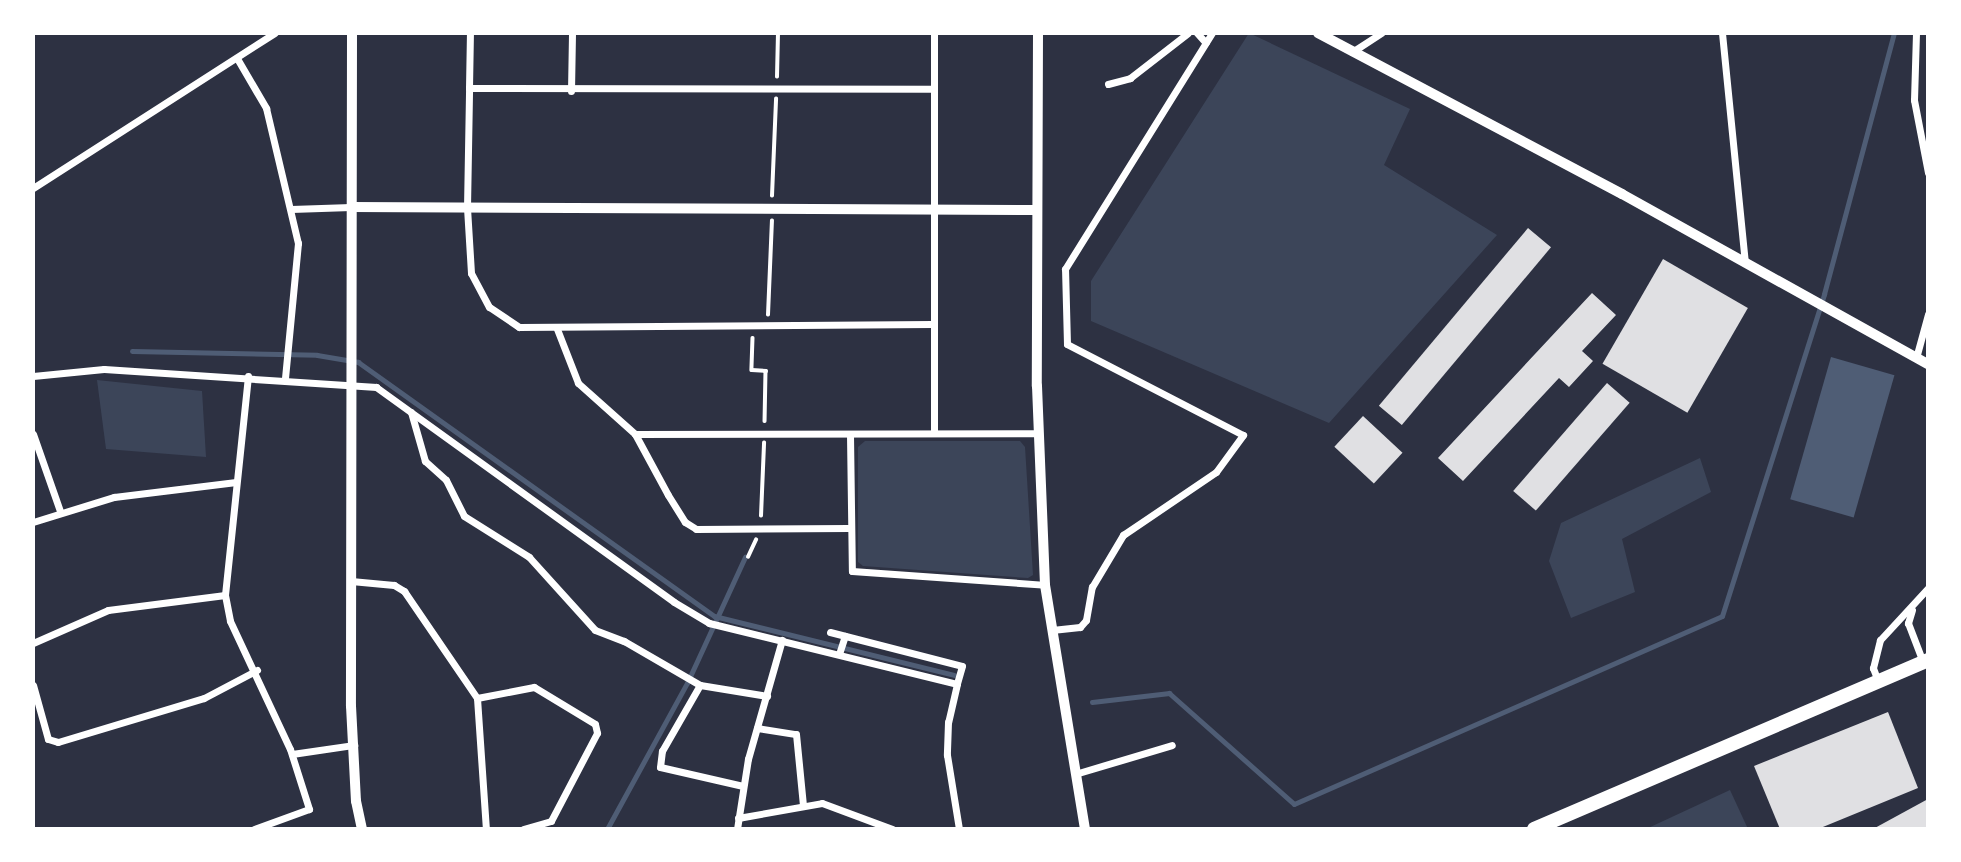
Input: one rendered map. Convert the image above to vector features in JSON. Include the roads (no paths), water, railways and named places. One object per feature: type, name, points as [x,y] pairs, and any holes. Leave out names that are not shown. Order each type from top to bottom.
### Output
[{"type":"main road","points":[[1534,829],[1925,661]]},
{"type":"street","points":[[33,188],[238,60],[274,33]]},
{"type":"street","points":[[352,33],[351,581],[356,801],[362,829]]},
{"type":"street","points":[[470,33],[467,208],[471,273],[489,307],[519,327],[768,328],[932,324]]},
{"type":"street","points":[[571,91],[572,33]]},
{"type":"street","points":[[934,33],[934,433]]},
{"type":"street","points":[[1038,33],[1038,433],[1045,585],[1085,829]]},
{"type":"street","points":[[1108,84],[1130,78],[1188,33]]},
{"type":"street","points":[[1197,33],[1206,43]]},
{"type":"street","points":[[1052,630],[1080,627],[1086,620],[1092,587],[1123,536],[1216,471],[1243,435],[1067,344],[1065,269],[1212,33]]},
{"type":"street","points":[[1318,33],[1350,53],[1605,185],[1787,289],[1928,364]]},
{"type":"street","points":[[1350,53],[1381,33]]},
{"type":"street","points":[[1722,33],[1745,264]]},
{"type":"street","points":[[1916,33],[1914,100],[1928,173]]},
{"type":"street","points":[[238,60],[265,108],[298,243],[285,379]]},
{"type":"street","points":[[469,88],[571,91],[934,89]]},
{"type":"street","points":[[291,209],[1037,210]]},
{"type":"street","points":[[1916,358],[1928,314]]},
{"type":"street","points":[[557,329],[578,383],[635,434],[685,522],[696,529],[849,528]]},
{"type":"street","points":[[33,376],[104,369],[248,376],[376,387],[674,603],[709,623],[957,682]]},
{"type":"street","points":[[248,376],[225,595],[230,621],[257,670],[292,754],[309,809],[254,829]]},
{"type":"street","points":[[411,412],[425,461],[446,480],[464,516],[529,556],[595,630],[624,641],[700,685],[767,696]]},
{"type":"street","points":[[635,434],[1038,433]]},
{"type":"street","points":[[33,434],[60,511]]},
{"type":"street","points":[[850,435],[849,528],[852,571],[1045,585]]},
{"type":"street","points":[[33,522],[60,511],[114,497],[236,482]]},
{"type":"street","points":[[351,581],[394,585],[404,591],[477,698],[486,829]]},
{"type":"street","points":[[1878,681],[1872,668],[1880,640],[1913,609],[1928,588]]},
{"type":"street","points":[[33,643],[108,610],[225,595]]},
{"type":"street","points":[[1913,609],[1908,623],[1925,661]]},
{"type":"street","points":[[830,632],[844,638],[962,666],[957,682],[947,755],[960,829]]},
{"type":"street","points":[[839,654],[844,638]]},
{"type":"street","points":[[737,829],[743,786],[782,640]]},
{"type":"street","points":[[33,685],[48,739],[58,742],[204,698],[257,670]]},
{"type":"street","points":[[700,685],[662,751],[660,767],[743,786]]},
{"type":"street","points":[[477,698],[534,687],[595,724],[597,733],[551,821],[523,829]]},
{"type":"street","points":[[757,728],[796,734],[803,805]]},
{"type":"street","points":[[292,754],[355,745]]},
{"type":"street","points":[[1074,774],[1171,745]]},
{"type":"street","points":[[738,818],[822,803],[892,829]]},
{"type":"waterway","points":[[1092,702],[1169,693],[1294,804],[1722,616],[1824,294],[1894,33]]},
{"type":"waterway","points":[[132,351],[317,355],[358,362],[714,616],[954,675]]},
{"type":"waterway","points":[[607,829],[687,683],[745,557]]}]
